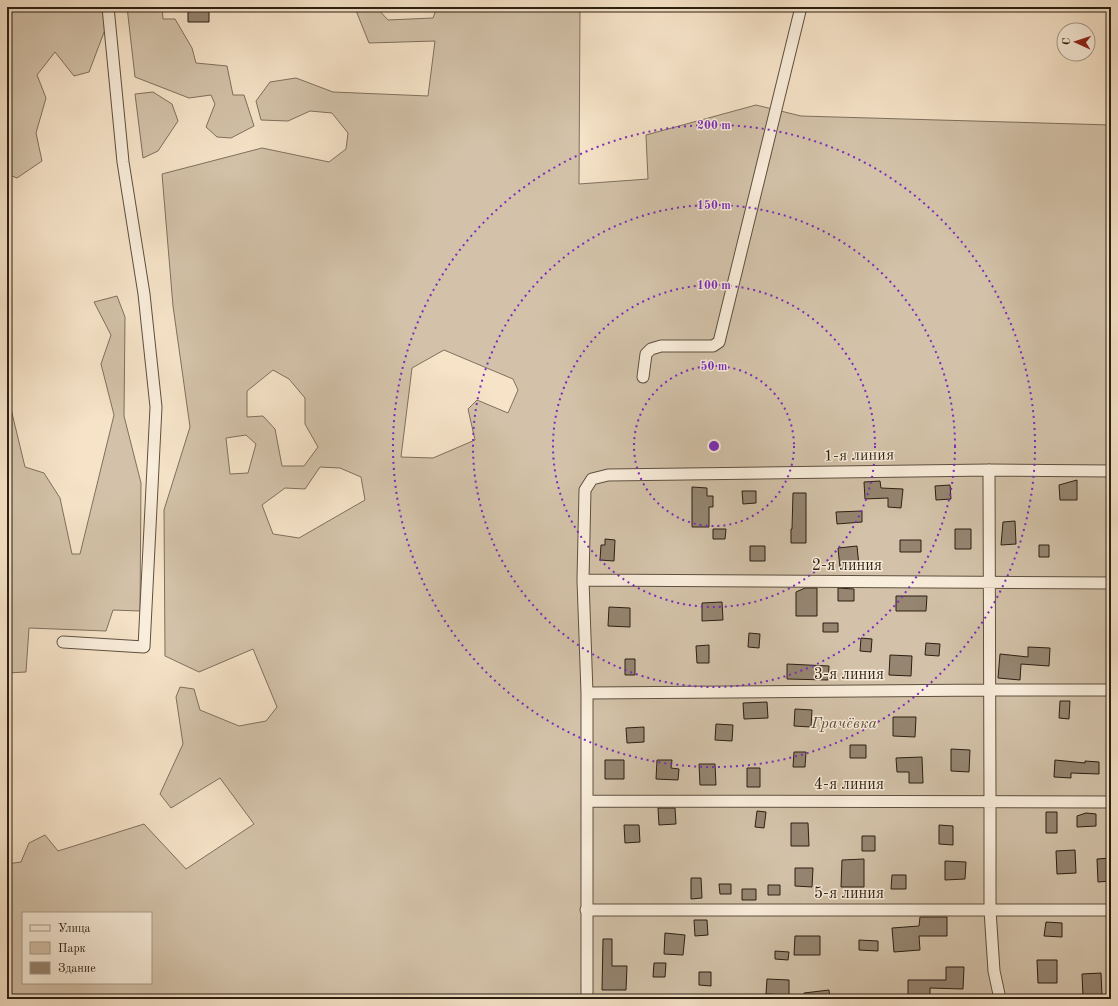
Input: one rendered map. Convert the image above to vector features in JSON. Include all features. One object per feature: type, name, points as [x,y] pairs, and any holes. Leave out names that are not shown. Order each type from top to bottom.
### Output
[{"type":"street","points":[[63,642],[144,647],[156,407],[144,294],[123,162],[108,7]]},
{"type":"street","points":[[643,377],[646,354],[651,349],[661,346],[713,346],[719,342],[801,7]]},
{"type":"street","points":[[989,470],[990,910],[994,970],[1000,999]]},
{"type":"street","name":"1-я линия","points":[[584,580],[585,490],[592,479],[608,475],[989,470],[1111,471]]},
{"type":"street","points":[[584,580],[587,693],[587,999]]},
{"type":"street","name":"2-я линия","points":[[584,580],[1111,582]]},
{"type":"street","name":"3-я линия","points":[[587,693],[1111,690]]},
{"type":"street","name":"4-я линия","points":[[587,801],[1111,802]]},
{"type":"street","name":"5-я линия","points":[[586,910],[1111,910]]},
{"type":"green space","points":[[7,7],[104,7],[106,27],[89,72],[74,76],[55,52],[37,75],[46,98],[36,133],[42,161],[17,178],[7,174]]},
{"type":"green space","points":[[127,7],[162,7],[163,19],[175,19],[192,48],[196,63],[227,66],[233,95],[244,95],[254,126],[231,138],[217,137],[206,127],[215,104],[211,95],[189,98],[135,77]]},
{"type":"green space","name":"Грачёвка","points":[[357,7],[376,7],[388,20],[433,18],[437,7],[580,7],[579,184],[648,179],[646,135],[756,105],[801,116],[1111,125],[1111,999],[7,999],[7,864],[21,862],[29,843],[45,835],[58,851],[144,824],[186,869],[254,824],[220,778],[171,808],[160,794],[183,744],[176,697],[180,687],[194,689],[200,710],[239,726],[266,721],[277,707],[253,649],[199,672],[165,656],[164,510],[190,427],[173,306],[162,174],[262,148],[329,162],[346,149],[348,133],[332,113],[310,111],[288,121],[261,120],[256,101],[270,82],[296,78],[333,92],[428,96],[435,41],[369,43],[355,8]],"holes":[[[444,350],[513,379],[518,390],[508,413],[477,400],[468,409],[475,440],[433,458],[401,457],[412,368]],[[273,370],[289,379],[305,398],[305,424],[318,447],[304,466],[282,466],[275,429],[263,416],[247,417],[247,391]],[[246,435],[256,444],[248,473],[230,474],[226,438]],[[320,467],[340,468],[361,477],[365,500],[299,538],[273,534],[262,505],[285,488],[305,489]]]},
{"type":"green space","points":[[153,92],[172,104],[178,121],[158,151],[143,158],[135,94]]},
{"type":"green space","points":[[117,296],[125,317],[124,416],[141,483],[140,611],[113,610],[106,631],[29,628],[26,672],[7,673],[7,409],[11,409],[25,467],[44,473],[60,498],[72,554],[80,554],[114,415],[101,364],[111,335],[94,302]]},
{"type":"building","points":[[188,7],[209,7],[209,22],[188,22]]},
{"type":"building","points":[[1077,480],[1077,500],[1060,500],[1059,485]]},
{"type":"building","points":[[880,481],[881,488],[903,489],[901,508],[888,507],[888,498],[865,499],[864,482]]},
{"type":"building","points":[[950,485],[951,499],[936,500],[935,486]]},
{"type":"building","points":[[692,487],[707,488],[707,496],[713,496],[713,507],[709,507],[709,527],[692,527]]},
{"type":"building","points":[[742,491],[756,491],[756,503],[743,504]]},
{"type":"building","points":[[793,493],[806,493],[806,543],[791,543]]},
{"type":"building","points":[[862,511],[862,522],[837,524],[836,512]]},
{"type":"building","points":[[1015,521],[1016,544],[1001,545],[1003,522]]},
{"type":"building","points":[[713,529],[726,529],[725,539],[713,539]]},
{"type":"building","points":[[955,529],[971,529],[971,549],[955,549]]},
{"type":"building","points":[[605,539],[615,540],[614,561],[600,560],[601,545],[605,545]]},
{"type":"building","points":[[900,540],[921,540],[921,552],[900,552]]},
{"type":"building","points":[[1039,545],[1049,545],[1049,557],[1039,557]]},
{"type":"building","points":[[750,546],[765,546],[765,561],[750,561]]},
{"type":"building","points":[[857,546],[859,566],[840,568],[838,548]]},
{"type":"building","points":[[805,588],[817,588],[817,616],[796,616],[796,592]]},
{"type":"building","points":[[838,588],[854,589],[854,601],[838,601]]},
{"type":"building","points":[[896,596],[927,596],[926,611],[896,611]]},
{"type":"building","points":[[722,602],[723,620],[702,621],[702,603]]},
{"type":"building","points":[[609,607],[630,608],[630,627],[608,626]]},
{"type":"building","points":[[823,623],[838,623],[838,632],[823,632]]},
{"type":"building","points":[[749,633],[760,634],[759,648],[748,647]]},
{"type":"building","points":[[861,638],[872,639],[871,652],[860,651]]},
{"type":"building","points":[[926,643],[940,644],[939,656],[925,655]]},
{"type":"building","points":[[709,645],[709,663],[697,663],[696,646]]},
{"type":"building","points":[[1028,647],[1050,648],[1049,666],[1021,664],[1020,680],[998,678],[1000,654],[1028,657]]},
{"type":"building","points":[[890,655],[912,656],[911,676],[889,675]]},
{"type":"building","points":[[625,659],[635,659],[635,675],[625,675]]},
{"type":"building","points":[[787,664],[829,666],[828,680],[787,679]]},
{"type":"building","points":[[1060,701],[1070,701],[1069,719],[1059,718]]},
{"type":"building","points":[[767,702],[768,718],[744,719],[743,703]]},
{"type":"building","points":[[795,709],[812,710],[811,727],[794,726]]},
{"type":"building","points":[[893,717],[916,717],[915,737],[893,736]]},
{"type":"building","points":[[716,724],[733,725],[732,741],[715,740]]},
{"type":"building","points":[[644,727],[644,742],[627,743],[626,728]]},
{"type":"building","points":[[850,745],[866,745],[866,758],[850,758]]},
{"type":"building","points":[[951,749],[970,750],[969,772],[951,771]]},
{"type":"building","points":[[794,752],[806,752],[805,767],[793,767]]},
{"type":"building","points":[[922,757],[923,783],[909,783],[909,772],[897,772],[896,758]]},
{"type":"building","points":[[605,760],[624,760],[624,779],[605,779]]},
{"type":"building","points":[[657,760],[672,760],[671,768],[679,769],[678,780],[656,779]]},
{"type":"building","points":[[1055,760],[1085,763],[1085,761],[1099,762],[1099,774],[1071,773],[1071,778],[1054,777]]},
{"type":"building","points":[[699,764],[715,764],[716,785],[700,785]]},
{"type":"building","points":[[747,768],[760,768],[760,787],[747,787]]},
{"type":"building","points":[[658,808],[675,808],[676,824],[659,825]]},
{"type":"building","points":[[757,811],[766,812],[764,828],[755,827]]},
{"type":"building","points":[[1046,812],[1057,812],[1057,833],[1046,833]]},
{"type":"building","points":[[1086,813],[1096,814],[1096,826],[1077,827],[1077,816]]},
{"type":"building","points":[[791,823],[808,823],[809,846],[791,846]]},
{"type":"building","points":[[624,825],[639,825],[640,842],[625,843]]},
{"type":"building","points":[[939,825],[953,826],[953,845],[939,844]]},
{"type":"building","points":[[862,836],[875,836],[875,851],[862,851]]},
{"type":"building","points":[[1075,850],[1076,873],[1057,874],[1056,851]]},
{"type":"building","points":[[1111,858],[1111,881],[1098,882],[1097,859]]},
{"type":"building","points":[[864,859],[864,887],[841,887],[842,860]]},
{"type":"building","points":[[945,861],[966,862],[965,879],[945,880]]},
{"type":"building","points":[[795,868],[813,868],[812,887],[795,886]]},
{"type":"building","points":[[892,875],[906,875],[906,889],[891,889]]},
{"type":"building","points":[[691,878],[701,878],[702,898],[691,899]]},
{"type":"building","points":[[719,884],[731,884],[731,894],[720,894]]},
{"type":"building","points":[[768,885],[780,885],[780,895],[768,895]]},
{"type":"building","points":[[742,889],[756,889],[756,900],[742,900]]},
{"type":"building","points":[[920,917],[947,917],[947,936],[919,936],[920,950],[894,952],[892,928],[919,926]]},
{"type":"building","points":[[694,920],[707,920],[708,935],[695,936]]},
{"type":"building","points":[[1046,922],[1062,923],[1062,937],[1044,936]]},
{"type":"building","points":[[665,933],[685,935],[683,955],[664,954]]},
{"type":"building","points":[[795,936],[820,936],[820,955],[794,955]]},
{"type":"building","points":[[603,939],[612,939],[612,966],[627,966],[626,990],[602,990]]},
{"type":"building","points":[[859,940],[878,941],[878,951],[859,950]]},
{"type":"building","points":[[775,951],[789,952],[788,960],[775,959]]},
{"type":"building","points":[[1037,960],[1057,960],[1057,983],[1038,983]]},
{"type":"building","points":[[654,963],[666,963],[665,977],[653,977]]},
{"type":"building","points":[[946,967],[964,967],[963,989],[930,988],[930,999],[908,999],[908,980],[946,980]]},
{"type":"building","points":[[699,972],[711,972],[711,986],[699,985]]},
{"type":"building","points":[[1101,973],[1102,996],[1083,997],[1082,974]]},
{"type":"building","points":[[767,979],[789,980],[789,995],[766,994]]},
{"type":"building","points":[[829,990],[830,999],[804,999],[804,993]]}]
